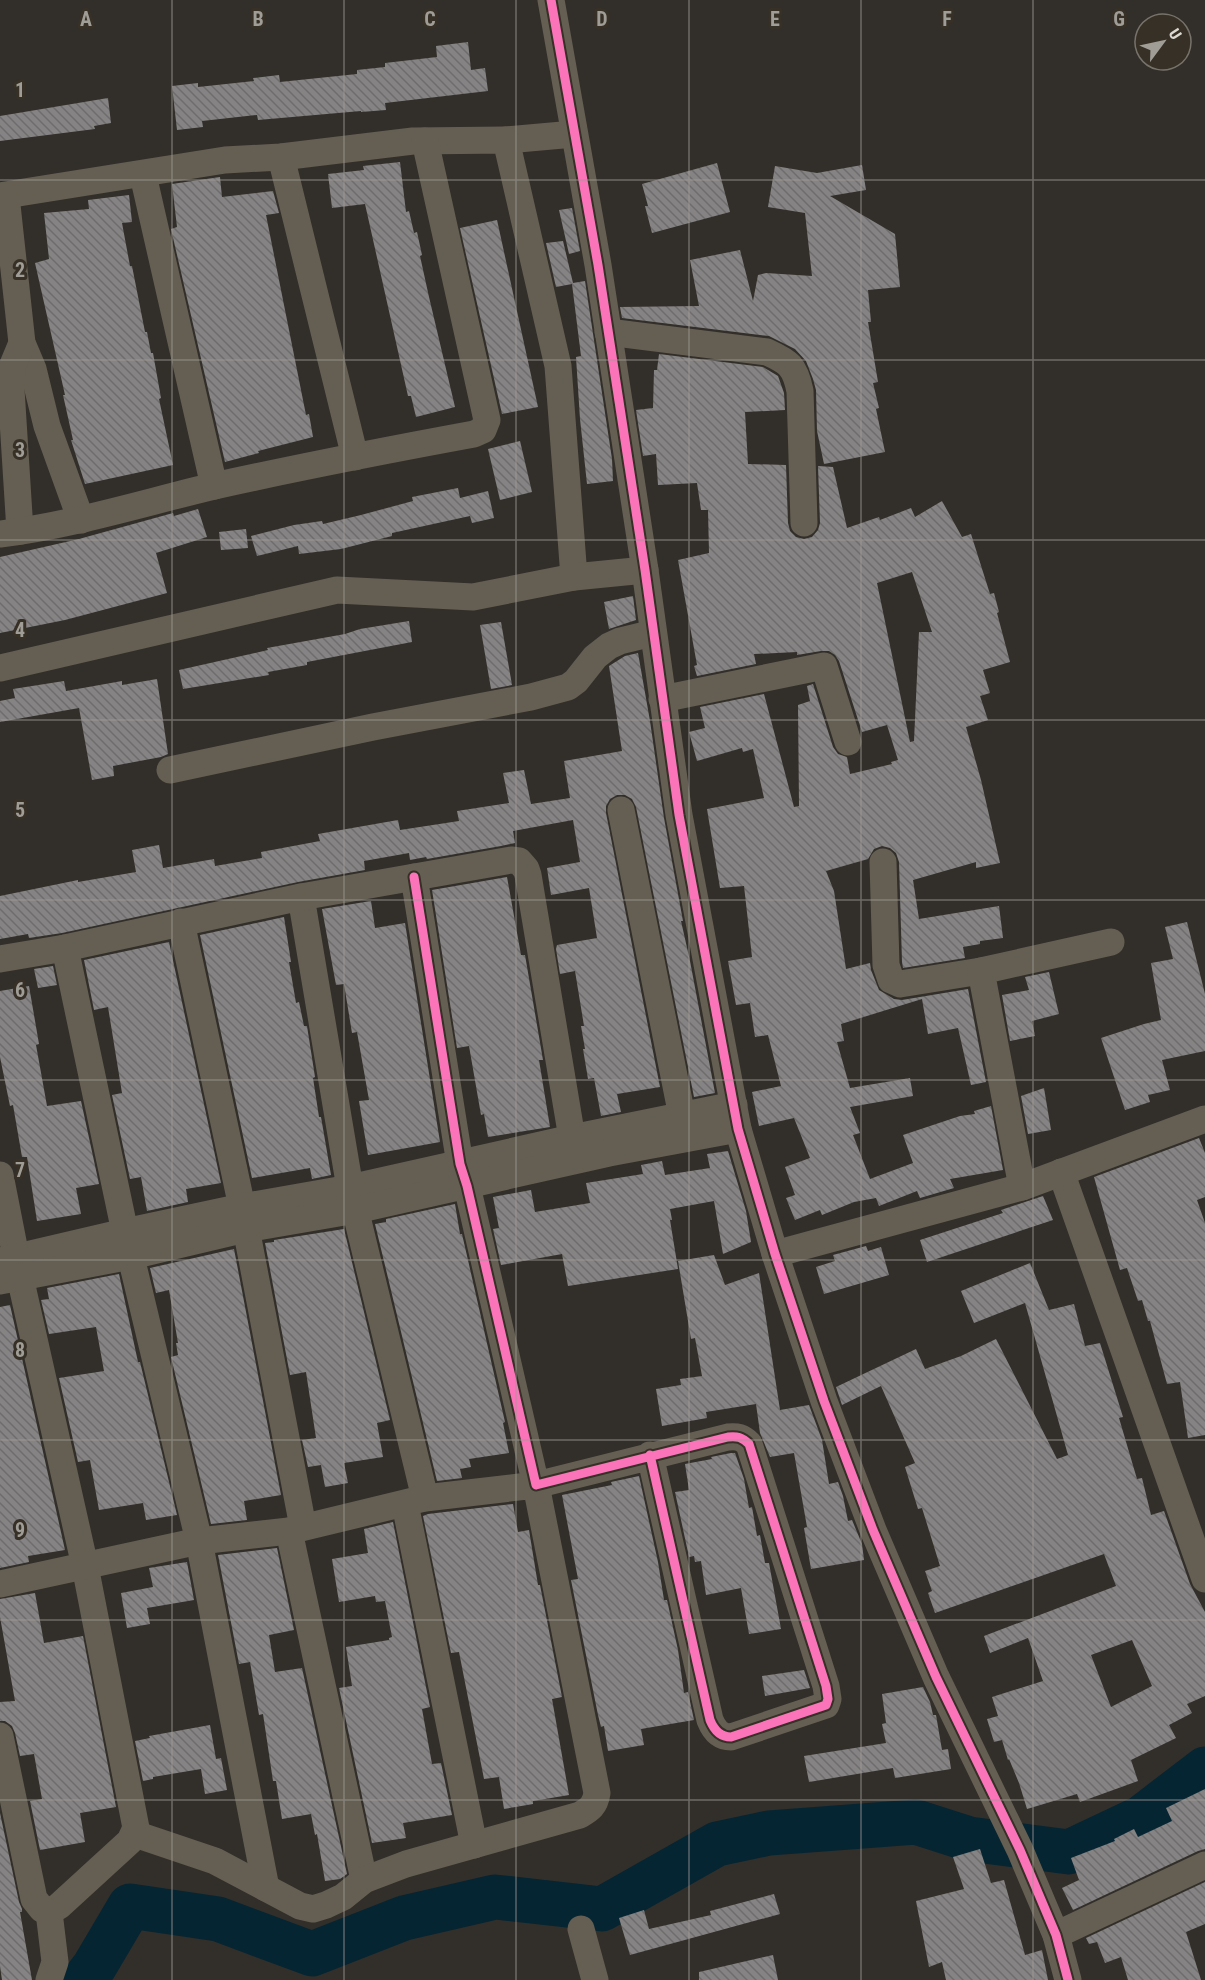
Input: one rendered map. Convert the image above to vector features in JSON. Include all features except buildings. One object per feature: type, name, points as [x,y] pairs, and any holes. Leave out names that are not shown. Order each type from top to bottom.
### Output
[{"type":"street","points":[[550,0],[598,265],[645,570],[678,815],[736,1117],[775,1254],[824,1401],[873,1530],[936,1677],[1020,1850],[1056,1935],[1068,1980]]},
{"type":"street","points":[[81,520],[47,426],[33,369],[22,343],[3,196],[225,160],[280,157],[425,141],[506,141],[574,134]]},
{"type":"street","points":[[22,343],[12,367],[10,532],[81,520],[214,486],[474,434],[483,430],[487,420],[425,141]]},
{"type":"street","points":[[506,141],[558,366],[574,577]]},
{"type":"street","points":[[280,157],[355,457]]},
{"type":"street","points":[[143,175],[214,486]]},
{"type":"street","points":[[608,332],[767,352],[783,359],[796,373],[800,391],[804,523]]},
{"type":"street","points":[[0,668],[337,590],[472,597],[574,577],[645,570]]},
{"type":"street","points":[[170,770],[373,727],[531,697],[567,687],[576,681],[595,657],[609,645],[653,633]]},
{"type":"street","points":[[662,699],[824,666],[848,742]]},
{"type":"street","points":[[621,810],[682,1116]]},
{"type":"street","points":[[0,959],[65,948],[300,897],[511,860],[519,861],[526,869],[572,1138]]},
{"type":"street","points":[[883,862],[886,965],[891,980],[900,984],[981,971],[1111,942]]},
{"type":"street","points":[[135,1834],[215,1861],[300,1906],[313,1909],[343,1897],[364,1880],[406,1864],[580,1815],[596,1803],[597,1794],[536,1485],[463,1175],[414,877]]},
{"type":"street","points":[[300,897],[353,1199],[415,1501],[474,1845]]},
{"type":"street","points":[[181,922],[244,1218],[296,1529],[364,1880]]},
{"type":"street","points":[[65,948],[128,1244],[200,1541],[266,1888]]},
{"type":"street","points":[[981,971],[1022,1187]]},
{"type":"street","points":[[463,1175],[572,1138],[682,1116],[736,1117]]},
{"type":"street","points":[[9,1269],[244,1218],[353,1199],[463,1175],[609,1153],[736,1117]]},
{"type":"street","points":[[775,1254],[1022,1187],[1205,1119]]},
{"type":"street","points":[[1061,1172],[1205,1579]]},
{"type":"street","points":[[0,1175],[9,1269],[85,1566],[136,1828],[130,1841],[59,1906],[49,1912]]},
{"type":"street","points":[[0,1584],[200,1541],[296,1529],[415,1501],[536,1485],[650,1455],[737,1436],[749,1444],[826,1686],[828,1699],[826,1704],[732,1737],[723,1737],[714,1728],[710,1720],[650,1455]]},
{"type":"street","points":[[0,1736],[34,1899],[42,1909],[49,1912]]},
{"type":"street","points":[[1056,1935],[1205,1865]]},
{"type":"street","points":[[49,1912],[54,1962],[49,1980]]},
{"type":"street","points":[[581,1929],[596,1980]]},
{"type":"waterway","points":[[84,1980],[130,1906],[218,1919],[312,1954],[404,1918],[495,1897],[602,1909],[717,1844],[769,1833],[916,1822],[969,1839],[1069,1852],[1141,1818],[1205,1769]]},
{"type":"cycle path","points":[[551,0],[598,265],[645,570],[679,815],[738,1129],[775,1254],[824,1401],[873,1530],[936,1677],[1020,1850],[1056,1935],[1068,1980]]},
{"type":"cycle path","points":[[414,877],[460,1164],[536,1485],[728,1437],[739,1438],[749,1444],[826,1686],[828,1699],[826,1705],[731,1737],[721,1734],[713,1727],[710,1720],[650,1455]]}]
